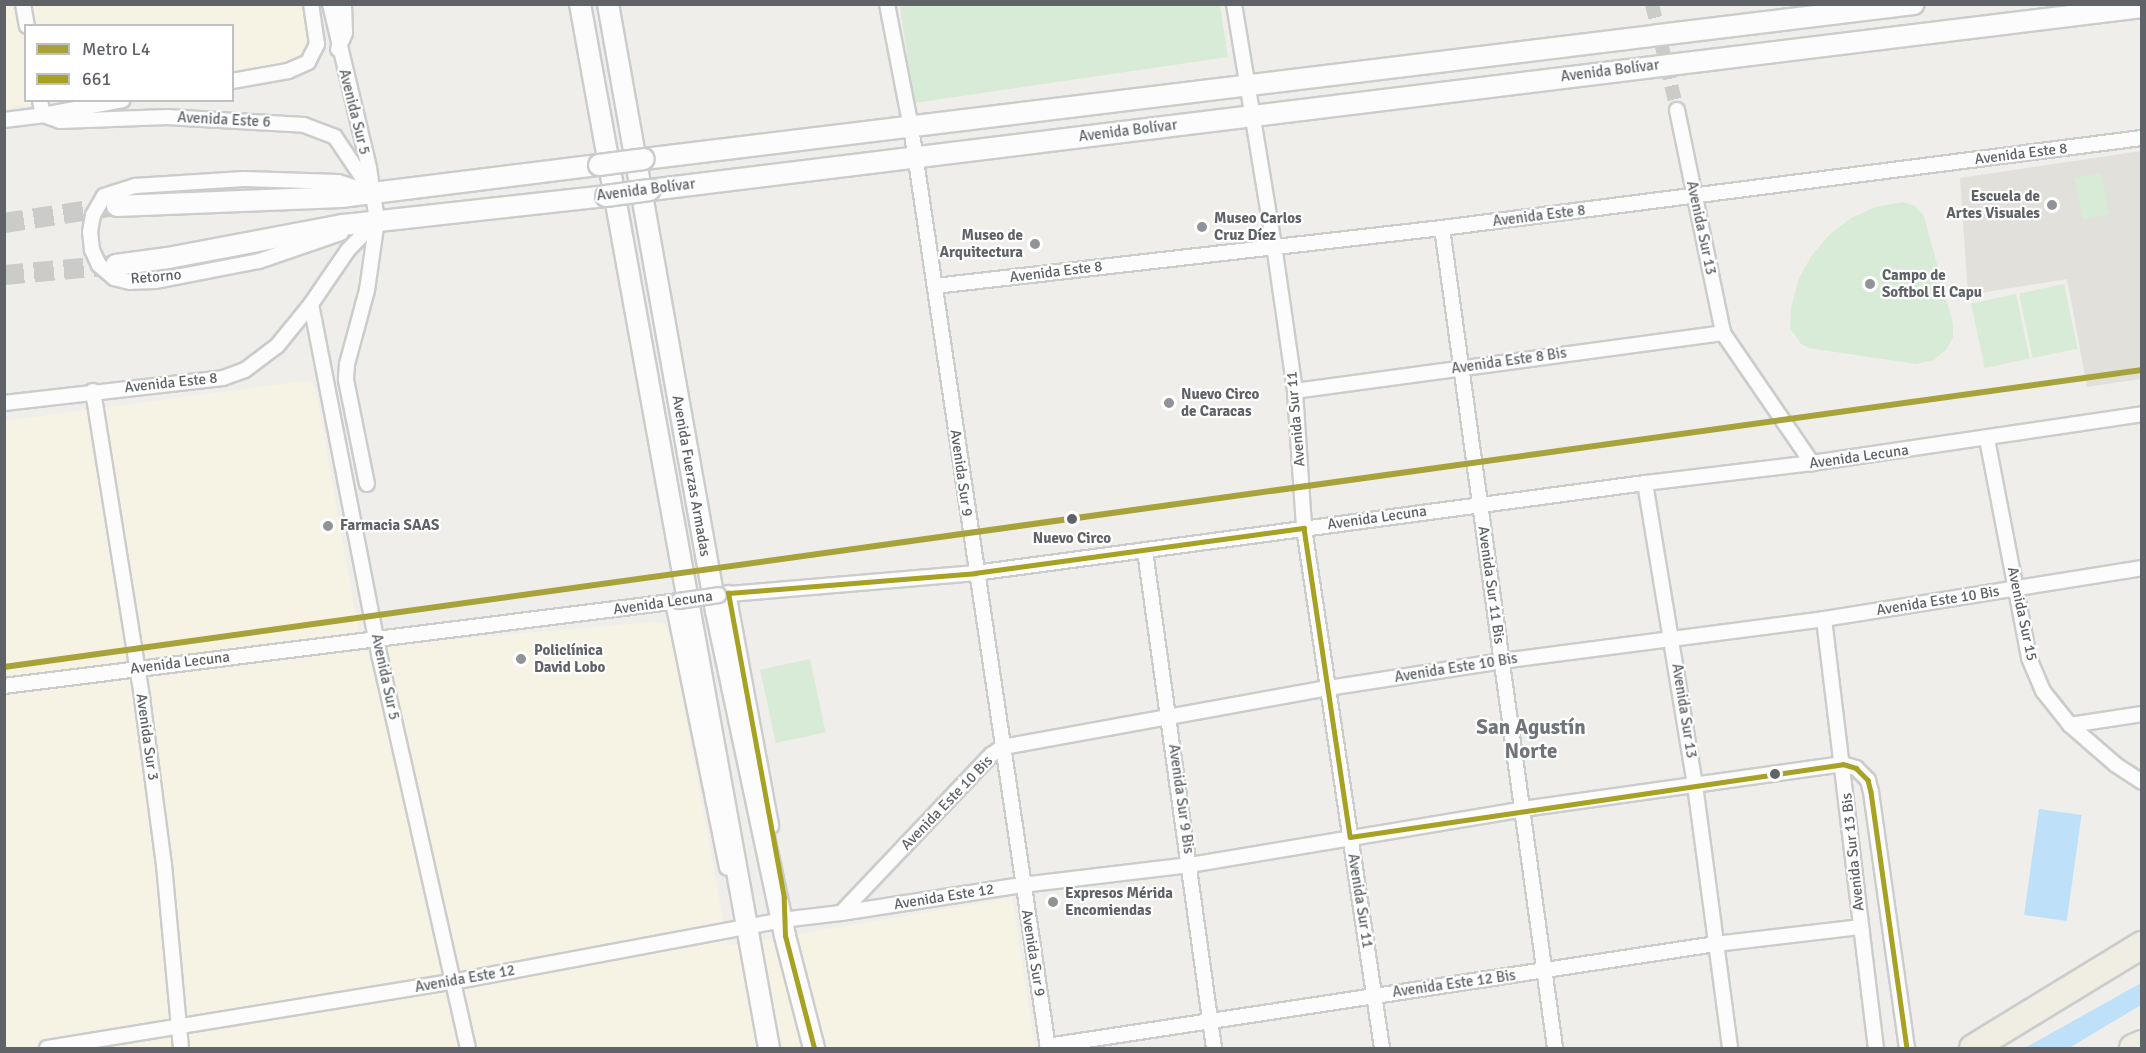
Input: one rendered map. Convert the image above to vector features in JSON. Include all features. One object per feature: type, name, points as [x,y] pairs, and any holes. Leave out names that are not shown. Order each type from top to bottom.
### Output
[{"type":"highway","points":[[1973,1048],[2140,946]]},
{"type":"highway","points":[[2133,1048],[2142,1044]]},
{"type":"main road","name":"Avenida Fuerzas Armadas","points":[[608,4],[716,611],[782,920],[814,1048]]},
{"type":"main road","name":"Avenida Bolívar","points":[[117,206],[373,193],[1914,4]]},
{"type":"main road","name":"Avenida Bolívar","points":[[116,265],[376,220],[606,196],[2142,7]]},
{"type":"main road","name":"Avenida Fuerzas Armadas","points":[[580,8],[746,928],[770,1048]]},
{"type":"street","points":[[23,4],[27,24]]},
{"type":"street","points":[[234,81],[288,70],[308,62],[317,44],[311,4]]},
{"type":"street","name":"Avenida Sur 5","points":[[330,4],[338,49],[373,193],[376,220],[367,290],[349,350],[346,372],[367,484]]},
{"type":"street","points":[[338,49],[345,33],[344,4]]},
{"type":"street","name":"Avenida Sur 9","points":[[887,4],[911,127],[975,573],[1048,1047]]},
{"type":"street","name":"Avenida Sur 11","points":[[1234,4],[1275,246],[1295,391],[1304,528],[1382,1048]]},
{"type":"street","points":[[40,102],[43,115]]},
{"type":"street","name":"Avenida Este 6","points":[[4,120],[112,102]]},
{"type":"street","name":"Avenida Sur 13","points":[[1677,110],[1723,333],[1812,463]]},
{"type":"street","name":"Avenida Este 6","points":[[43,115],[60,121],[167,117],[304,125],[335,137],[373,193]]},
{"type":"street","name":"Avenida Este 8","points":[[935,286],[1442,228],[2142,138]]},
{"type":"street","name":"Retorno","points":[[373,193],[338,182],[244,179],[135,186],[104,196],[93,215],[90,232],[92,250],[99,265],[114,278],[130,282],[155,280],[259,261],[376,220]]},
{"type":"street","name":"Avenida Este 8","points":[[4,403],[223,378],[245,370],[277,346],[311,304],[348,250],[376,220]]},
{"type":"street","name":"Avenida Sur 11 Bis","points":[[1442,228],[1556,1048]]},
{"type":"street","name":"Avenida Sur 5","points":[[311,304],[377,640],[468,1048]]},
{"type":"street","name":"Avenida Este 8 Bis","points":[[1295,391],[1723,333]]},
{"type":"street","name":"Avenida Sur 3","points":[[93,392],[137,669],[164,865],[181,1048]]},
{"type":"street","name":"Avenida Lecuna","points":[[4,686],[676,602],[724,594],[975,573],[1645,483],[1812,463],[1987,439],[2142,414]]},
{"type":"street","name":"Avenida Sur 15","points":[[1987,439],[2029,658],[2043,691],[2070,725],[2116,765],[2142,782]]},
{"type":"street","name":"Avenida Sur 13","points":[[1645,483],[1673,639],[1695,785],[1730,1048]]},
{"type":"street","name":"Avenida Sur 9 Bis","points":[[1145,551],[1214,1048]]},
{"type":"street","name":"Avenida Este 10 Bis","points":[[841,914],[991,755],[1003,747],[1169,715],[1328,688],[1502,661],[1824,619],[2142,568]]},
{"type":"street","points":[[724,594],[784,898],[782,920]]},
{"type":"street","points":[[676,602],[732,894],[746,928]]},
{"type":"street","name":"Avenida Sur 13 Bis","points":[[1824,619],[1876,1048]]},
{"type":"street","points":[[2070,725],[2142,714]]},
{"type":"street","points":[[1843,764],[1856,768],[1868,780],[1874,808],[1907,1048]]},
{"type":"street","name":"Avenida Este 12","points":[[47,1048],[452,982],[782,920],[841,914],[1023,885],[1190,865],[1522,809],[1843,764]]},
{"type":"street","name":"Avenida Este 12 Bis","points":[[1048,1047],[1210,1020],[1545,972],[1716,944],[1861,927]]},
{"type":"shaded area","points":[[4,5],[304,5],[310,47],[299,60],[291,65],[234,76],[234,24],[24,24],[24,102],[52,102],[5,108]]},
{"type":"shaded area","name":"Escuela de Artes Visuales","points":[[2141,151],[2141,379],[2087,387],[2067,279],[1968,295],[1960,178]]},
{"type":"shaded area","points":[[304,381],[312,383],[316,390],[362,651],[423,642],[653,622],[665,624],[671,636],[728,946],[1012,898],[1035,1048],[5,1048],[4,421]]},
{"type":"green space","points":[[917,5],[1220,5],[1228,57],[914,103],[900,7]]},
{"type":"green space","points":[[2101,173],[2109,214],[2083,219],[2074,178]]},
{"type":"green space","name":"Campo de Softbol El Capu","points":[[1903,202],[1915,206],[1924,216],[1953,324],[1953,337],[1947,349],[1934,360],[1916,364],[1809,348],[1801,344],[1790,328],[1791,307],[1799,278],[1812,255],[1830,234],[1851,218],[1876,207]]},
{"type":"green space","points":[[2064,284],[2078,349],[2033,358],[2019,294]]},
{"type":"green space","points":[[2016,294],[2030,359],[1985,368],[1971,304]]},
{"type":"green space","points":[[810,659],[826,732],[776,743],[760,670]]},
{"type":"water","points":[[2039,809],[2082,815],[2067,921],[2024,915]]},
{"type":"water","points":[[2141,983],[2141,1005],[2069,1048],[2025,1048]]},
{"type":"tunnel","points":[[1652,4],[1677,110]]},
{"type":"tunnel","points":[[4,223],[117,206]]},
{"type":"tunnel","points":[[4,275],[116,265]]},
{"type":"metro line","name":"L4","points":[[4,667],[2142,370]]},
{"type":"transit line","name":"661","points":[[814,1048],[785,936],[784,898],[728,593],[975,573],[1304,528],[1350,837],[1843,764],[1856,768],[1868,780],[1871,792],[1907,1048]]},
{"type":"place","name":"Escuela de Artes Visuales","points":[[2052,205]]},
{"type":"place","name":"Museo Carlos Cruz Díez","points":[[1202,227]]},
{"type":"place","name":"Museo de Arquitectura","points":[[1035,244]]},
{"type":"place","name":"Campo de Softbol El Capu","points":[[1870,284]]},
{"type":"place","name":"Nuevo Circo de Caracas","points":[[1169,403]]},
{"type":"place","name":"Nuevo Circo","points":[[1072,519]]},
{"type":"place","name":"Farmacia SAAS","points":[[328,526]]},
{"type":"place","name":"Policlínica David Lobo","points":[[521,659]]},
{"type":"place","name":"Expresos Mérida Encomiendas","points":[[1053,902]]},
{"type":"district","name":"San Agustín Norte","points":[[1531,739]]}]
